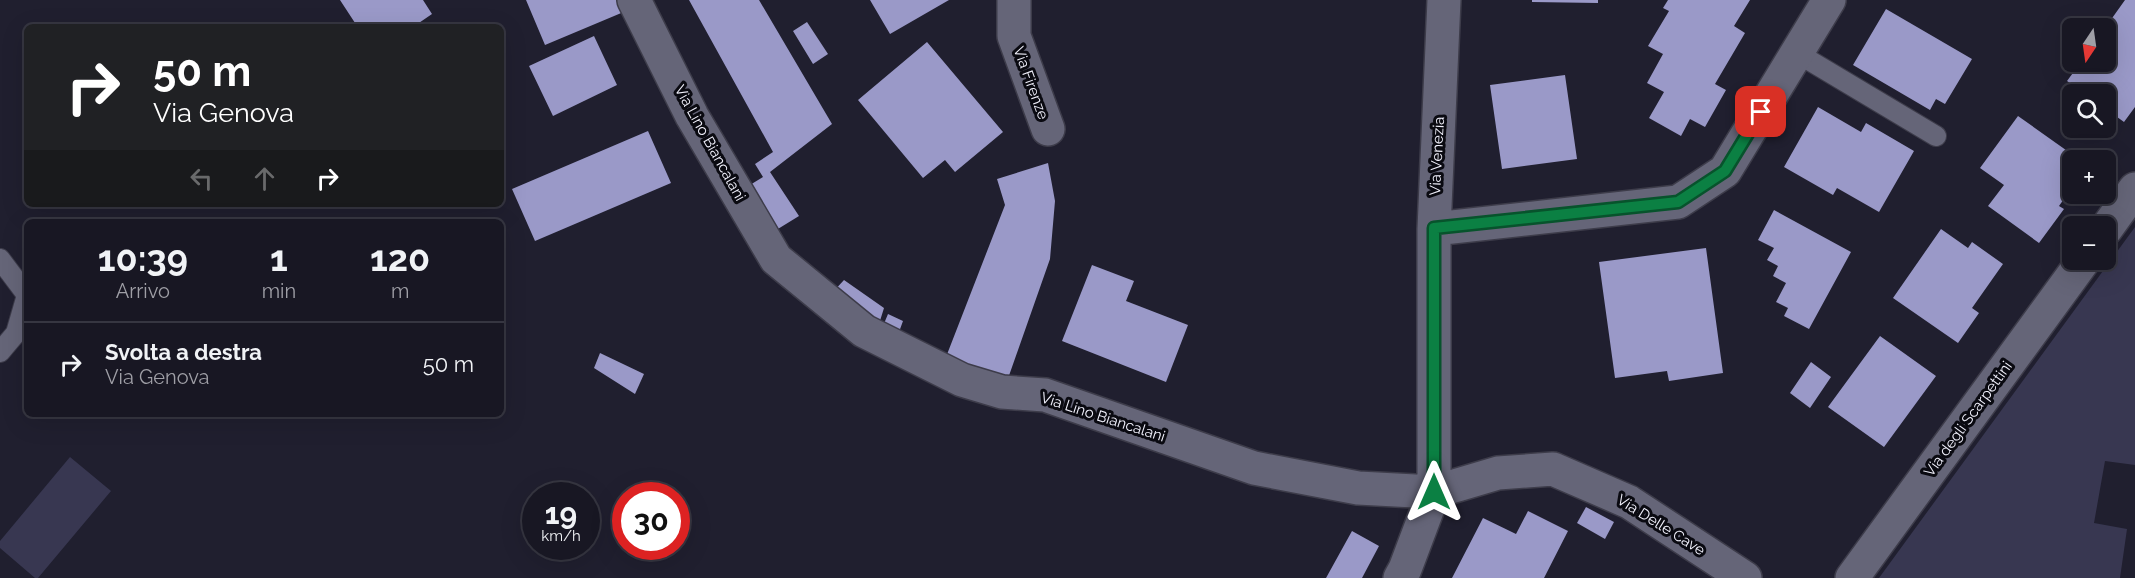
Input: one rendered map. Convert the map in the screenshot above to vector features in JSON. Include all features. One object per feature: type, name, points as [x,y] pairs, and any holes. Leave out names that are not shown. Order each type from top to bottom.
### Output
[{"type":"street","name":"Via Lino Biancalani","points":[[634,0],[692,116],[777,259],[864,331],[962,380],[1002,392],[1045,395],[1254,468],[1358,488],[1434,492]]},
{"type":"street","name":"Via Firenze","points":[[1014,0],[1014,36],[1048,129]]},
{"type":"street","name":"Via Venezia","points":[[1434,492],[1434,228],[1444,0]]},
{"type":"street","points":[[1434,228],[1678,202],[1725,171],[1829,0]]},
{"type":"street","points":[[2115,216],[2135,189]]},
{"type":"street","name":"Via degli Scarpettini","points":[[1852,578],[2077,270]]},
{"type":"street","name":"Via Delle Cave","points":[[1434,492],[1498,473],[1553,469],[1629,502],[1745,578]]},
{"type":"street","points":[[1400,578],[1434,492]]},
{"type":"lane","points":[[1797,53],[1936,136]]},
{"type":"lane","points":[[0,259],[24,291]]},
{"type":"lane","points":[[0,352],[16,333],[24,305]]},
{"type":"shaded area","points":[[2135,227],[2135,465],[2105,461],[2094,523],[2127,529],[2120,578],[1879,578],[2104,270],[2116,270],[2116,253]]},
{"type":"shaded area","points":[[70,457],[111,491],[38,578],[35,578],[0,548],[0,541]]},
{"type":"building","points":[[340,0],[423,0],[432,14],[417,24],[364,24],[363,22],[356,24]]},
{"type":"building","points":[[526,0],[622,0],[626,11],[545,45]]},
{"type":"building","points":[[689,0],[759,0],[832,124],[770,172],[799,216],[773,232],[745,188],[763,177],[755,164],[773,152]]},
{"type":"building","points":[[870,0],[949,0],[890,34]]},
{"type":"building","points":[[1532,0],[1598,0],[1598,3],[1532,2]]},
{"type":"building","points":[[1668,0],[1750,0],[1734,26],[1745,33],[1715,84],[1726,90],[1705,127],[1690,119],[1681,136],[1649,118],[1664,92],[1647,83],[1663,54],[1648,46],[1669,11],[1663,8]]},
{"type":"building","points":[[2125,0],[2135,0],[2135,107],[2124,122],[2116,116],[2116,84],[2071,84],[2067,81],[2074,72],[2116,72],[2116,18],[2112,18]]},
{"type":"building","points":[[1886,9],[1972,59],[1945,104],[1936,99],[1930,110],[1853,65]]},
{"type":"building","points":[[807,22],[828,54],[813,64],[793,31]]},
{"type":"building","points":[[594,36],[617,85],[553,116],[529,66]]},
{"type":"building","points":[[927,42],[1003,132],[955,172],[945,160],[923,178],[858,100]]},
{"type":"building","points":[[1565,75],[1577,159],[1502,169],[1490,85]]},
{"type":"building","points":[[1818,107],[1861,132],[1866,123],[1914,151],[1879,212],[1837,188],[1833,195],[1784,167]]},
{"type":"building","points":[[2018,116],[2066,150],[2062,150],[2062,202],[2059,206],[2064,209],[2039,243],[1988,206],[2004,185],[1980,168]]},
{"type":"building","points":[[648,131],[671,183],[535,241],[512,189]]},
{"type":"building","points":[[1048,163],[1055,201],[1050,259],[1005,387],[946,357],[1005,205],[997,179]]},
{"type":"building","points":[[1774,210],[1851,252],[1809,329],[1784,316],[1788,308],[1776,302],[1786,283],[1773,276],[1778,266],[1767,260],[1774,248],[1758,240]]},
{"type":"building","points":[[1941,229],[1968,248],[1972,242],[2003,264],[1972,308],[1979,313],[1958,343],[1893,298]]},
{"type":"building","points":[[1706,248],[1723,373],[1669,381],[1667,371],[1615,378],[1599,262]]},
{"type":"building","points":[[1092,265],[1134,281],[1126,301],[1188,325],[1166,382],[1062,341]]},
{"type":"building","points":[[844,280],[884,308],[879,324],[832,293]]},
{"type":"building","points":[[888,314],[903,321],[899,332],[883,326]]},
{"type":"building","points":[[1880,336],[1936,376],[1884,447],[1828,407]]},
{"type":"building","points":[[600,353],[644,374],[635,394],[594,368]]},
{"type":"building","points":[[1811,362],[1831,377],[1810,408],[1790,393]]},
{"type":"building","points":[[1586,507],[1614,522],[1605,539],[1577,523]]},
{"type":"building","points":[[1528,511],[1568,531],[1544,578],[1452,578],[1483,518],[1516,534]]},
{"type":"building","points":[[1352,531],[1379,546],[1362,578],[1326,578]]},
{"type":"route","points":[[1434,492],[1434,228],[1678,202],[1725,171],[1761,112]]}]
